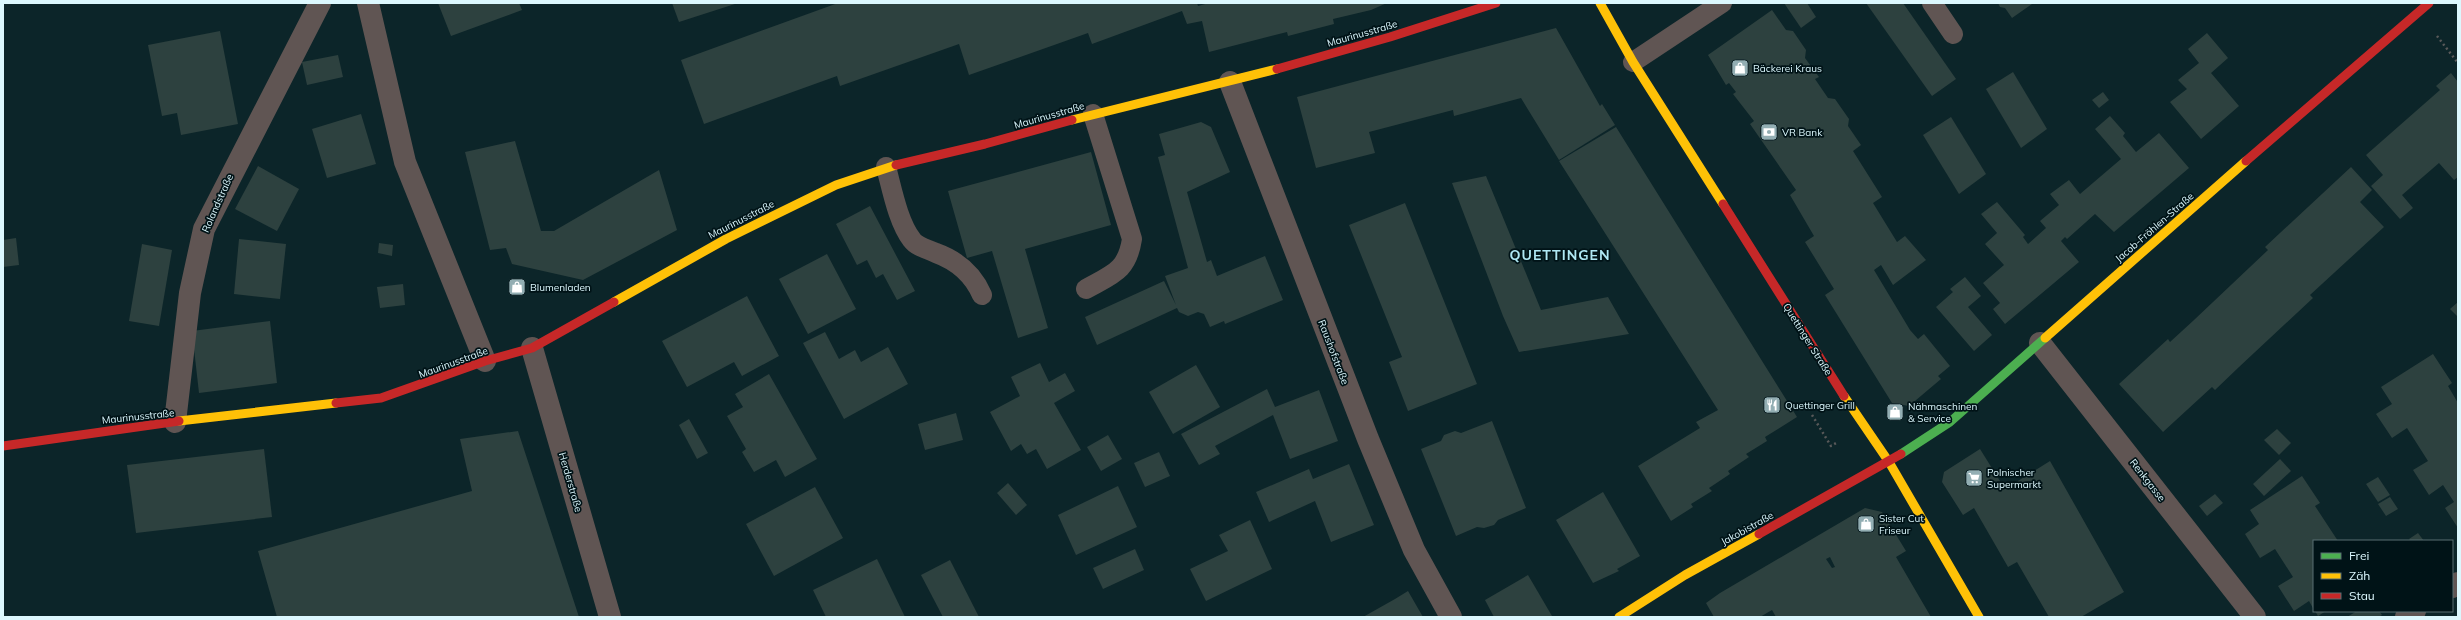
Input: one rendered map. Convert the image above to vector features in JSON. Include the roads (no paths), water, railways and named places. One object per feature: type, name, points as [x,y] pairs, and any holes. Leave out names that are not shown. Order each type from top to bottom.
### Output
[{"type":"street","name":"Rolandstraße","points":[[176,422],[190,293],[204,228],[226,181],[320,3]]},
{"type":"street","points":[[368,3],[404,162],[485,361]]},
{"type":"street","name":"Maurinusstraße","points":[[3,446],[120,428],[381,398],[485,361],[532,348],[726,239],[836,184],[886,167],[985,144],[1093,114],[1230,82],[1390,37],[1496,3]]},
{"type":"street","name":"Quettinger Straße","points":[[1600,3],[1633,62],[1826,369],[1889,462],[1979,617]]},
{"type":"street","name":"Jacob-Fröhlen-Straße","points":[[1889,462],[1950,422],[2205,196],[2429,3]]},
{"type":"street","name":"Raushofstraße","points":[[1230,82],[1368,439],[1414,550],[1451,617]]},
{"type":"street","name":"Renkgasse","points":[[2040,343],[2255,617]]},
{"type":"street","name":"Herderstraße","points":[[532,348],[610,617]]},
{"type":"street","name":"Jakobistraße","points":[[1619,617],[1685,575],[1889,462]]},
{"type":"lane","points":[[1633,62],[1722,3]]},
{"type":"lane","points":[[1932,3],[1953,34]]},
{"type":"lane","points":[[1086,289],[1121,270],[1129,256],[1132,238],[1093,114]]},
{"type":"lane","points":[[886,167],[898,209],[912,240],[921,247],[962,266],[978,284],[982,295]]},
{"type":"place","name":"Bäckerei Kraus","points":[[1740,68]]},
{"type":"place","name":"VR Bank","points":[[1769,132]]},
{"type":"place","name":"Blumenladen","points":[[517,287]]},
{"type":"place","name":"Quettinger Grill","points":[[1772,405]]},
{"type":"place","name":"Nähmaschinen & Service","points":[[1895,412]]},
{"type":"place","name":"Polnischer Supermarkt","points":[[1974,478]]},
{"type":"place","name":"Sister Cut Friseur","points":[[1866,524]]},
{"type":"district","name":"QUETTINGEN","points":[[1560,255]]}]
